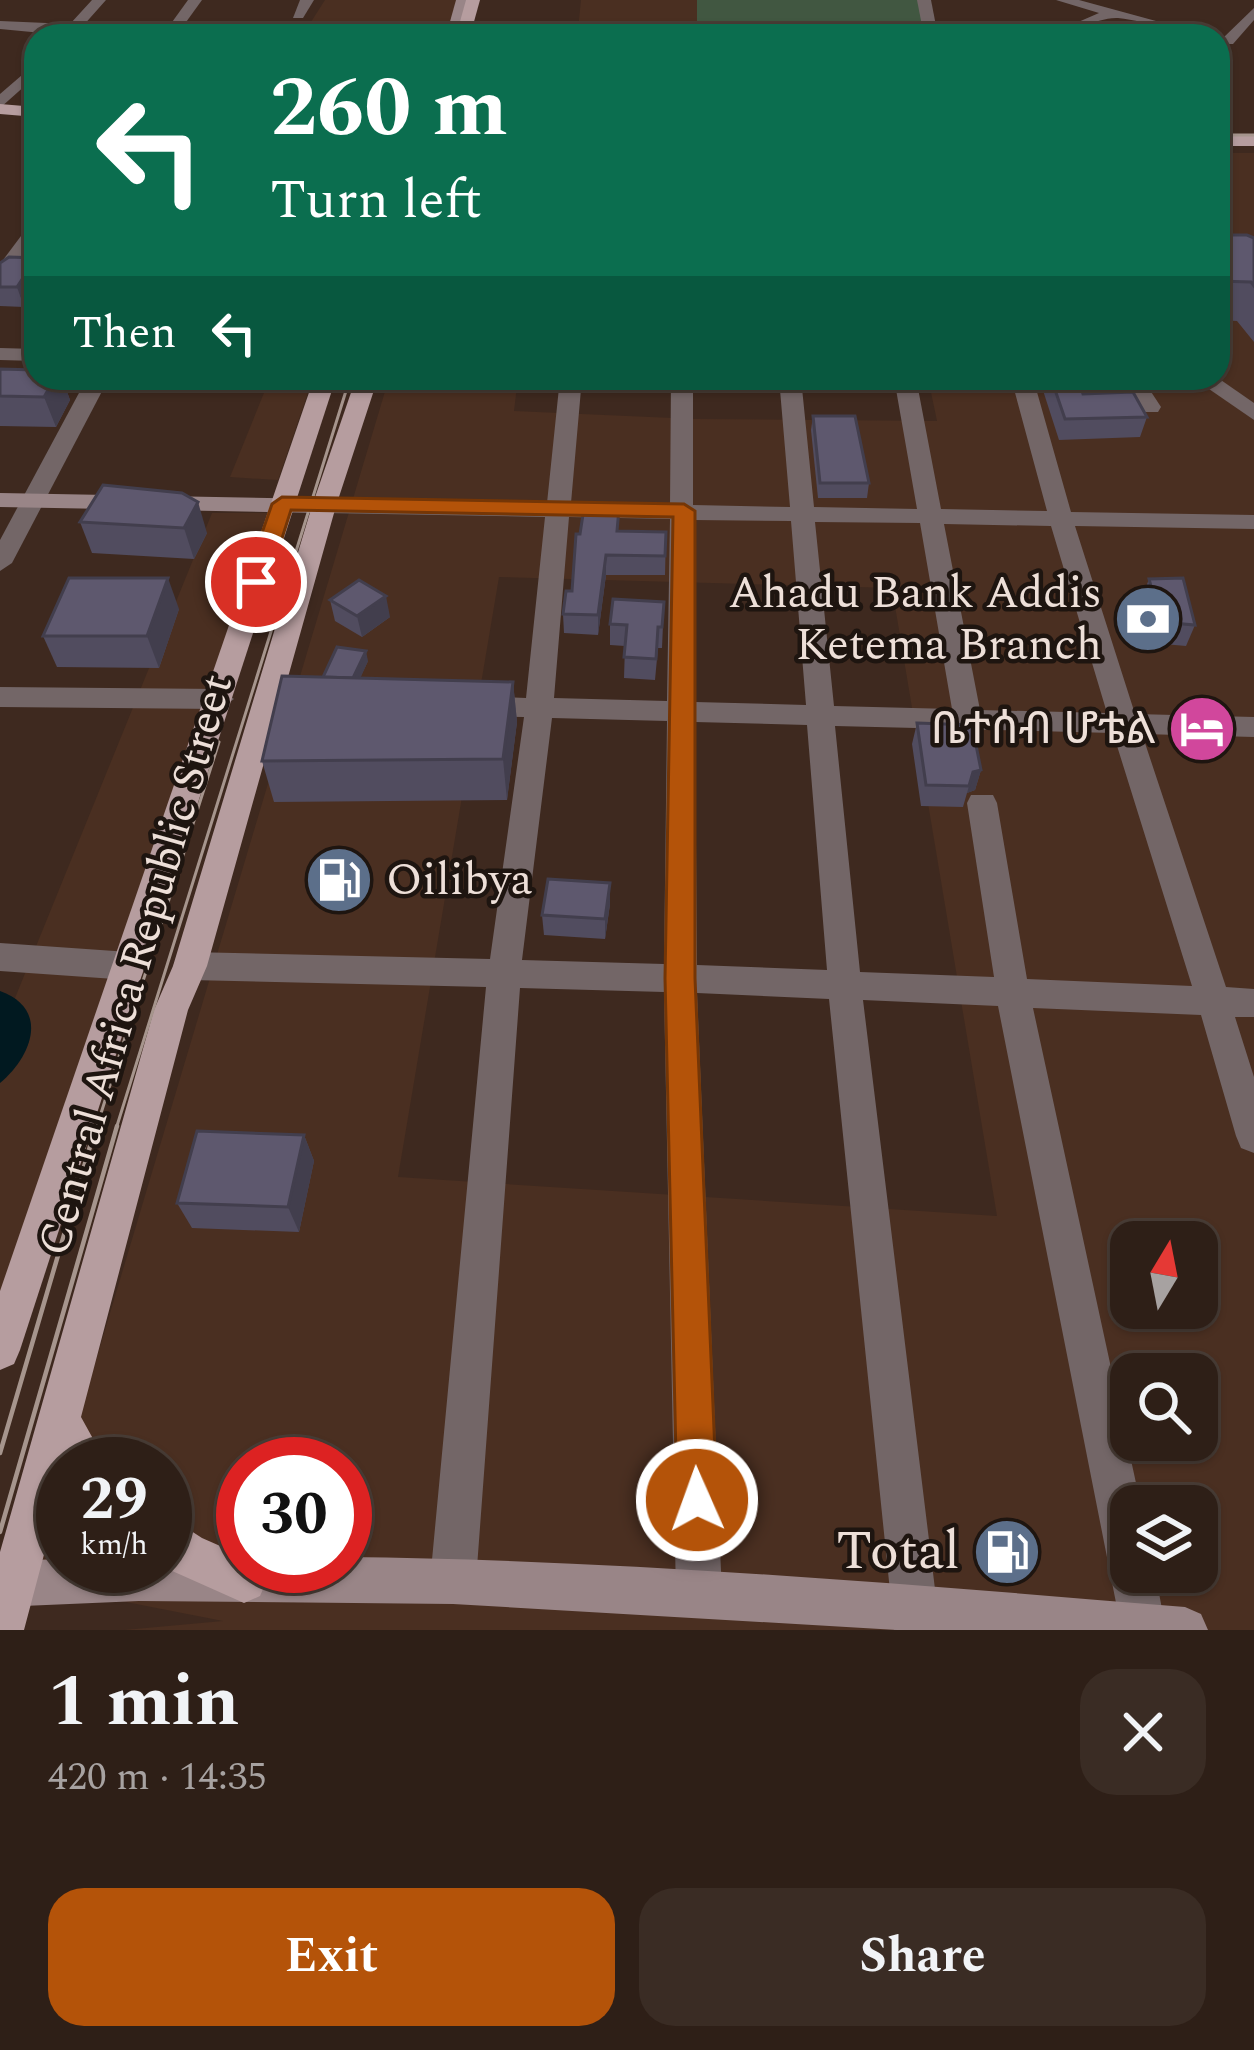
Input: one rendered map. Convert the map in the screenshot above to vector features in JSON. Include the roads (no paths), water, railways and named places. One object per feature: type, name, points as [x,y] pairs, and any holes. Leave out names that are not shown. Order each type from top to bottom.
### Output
[{"type":"main road","name":"Central Africa Republic Street","points":[[0,1350],[321,390]]},
{"type":"main road","name":"Central Africa Republic Street","points":[[2,1630],[7,1584],[58,1419],[171,1010],[190,966],[277,702],[323,506],[363,390]]},
{"type":"main road","points":[[0,500],[323,506]]},
{"type":"main road","points":[[58,1419],[69,1437]]},
{"type":"main road","points":[[7,1584],[216,1580]]},
{"type":"main road","points":[[372,1581],[699,1595],[915,1619],[1164,1629]]},
{"type":"street","points":[[77,24],[99,0]]},
{"type":"street","points":[[298,15],[308,0]]},
{"type":"street","points":[[1063,0],[1157,24]]},
{"type":"street","points":[[1230,34],[1254,12]]},
{"type":"street","points":[[1084,24],[1113,13]]},
{"type":"street","points":[[1230,42],[1246,46]]},
{"type":"street","points":[[0,106],[24,80]]},
{"type":"street","points":[[0,277],[24,248]]},
{"type":"street","points":[[0,563],[92,390]]},
{"type":"street","points":[[453,1581],[504,975],[539,706],[570,390]]},
{"type":"street","points":[[682,390],[680,978],[699,1595]]},
{"type":"street","points":[[791,390],[845,987],[915,1619]]},
{"type":"street","points":[[908,390],[968,718]]},
{"type":"street","points":[[1025,390],[1120,723],[1216,1003],[1254,1136]]},
{"type":"street","points":[[1139,390],[1150,407]]},
{"type":"street","points":[[1221,390],[1254,413]]},
{"type":"street","points":[[323,506],[1253,524]]},
{"type":"street","points":[[0,697],[220,699]]},
{"type":"street","points":[[448,705],[1254,727]]},
{"type":"street","points":[[982,803],[1013,994],[1115,1485]]},
{"type":"street","points":[[0,956],[129,966]]},
{"type":"street","points":[[190,966],[680,978],[1254,1003]]},
{"type":"street","points":[[1145,1593],[1164,1629]]},
{"type":"water","points":[[0,991],[26,1009],[31,1034],[21,1060],[0,1083]]},
{"type":"tram line","points":[[1230,135],[1254,135]]},
{"type":"tram line","points":[[116,1129],[346,390]]},
{"type":"tram line","points":[[96,1129],[219,742]]},
{"type":"tram line","points":[[0,1453],[96,1126]]},
{"type":"tram line","points":[[0,1532],[117,1126]]},
{"type":"place","name":"Ahadu Bank Addis Ketema Branch","points":[[1148,619]]},
{"type":"place","name":"ቤተሰብ ሆቴል","points":[[1202,729]]},
{"type":"place","name":"Oilibya","points":[[339,880]]},
{"type":"place","name":"Total","points":[[1007,1552]]}]
